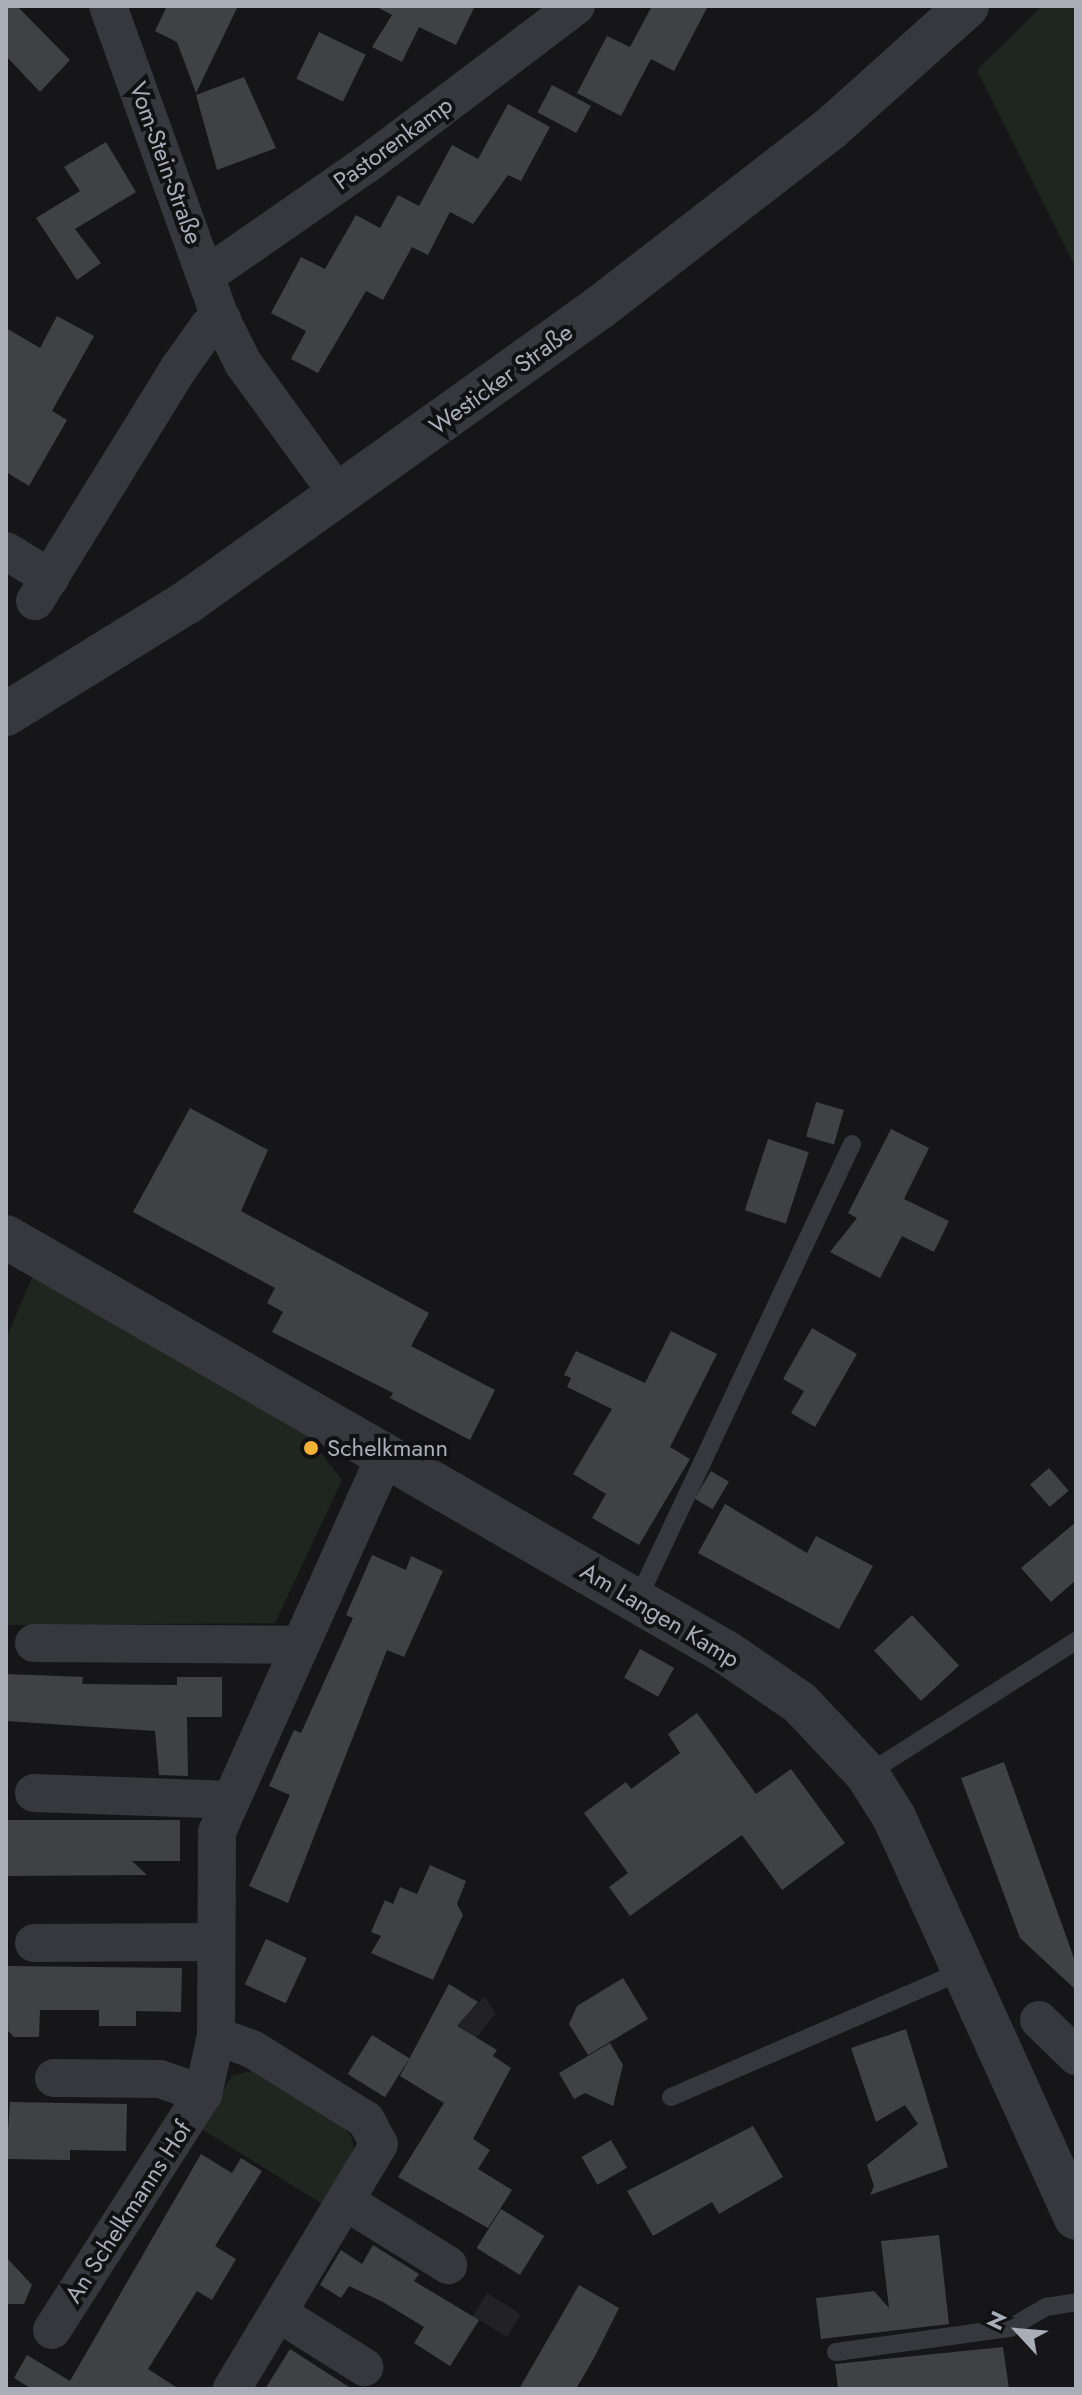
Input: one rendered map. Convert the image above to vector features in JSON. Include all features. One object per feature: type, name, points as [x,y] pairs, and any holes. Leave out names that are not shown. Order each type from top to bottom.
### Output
[{"type":"street","name":"Vom-Stein-Straße","points":[[108,6],[222,320],[243,363],[340,497]]},
{"type":"street","name":"Pastorenkamp","points":[[207,275],[367,164],[576,6]]},
{"type":"street","name":"Westicker Straße","points":[[6,714],[186,603],[340,497],[818,139],[967,6]]},
{"type":"street","points":[[6,551],[42,590],[179,368],[208,327],[222,320]]},
{"type":"street","name":"Am Langen Kamp","points":[[6,1237],[637,1601],[800,1703],[867,1774],[965,1970],[1076,2218]]},
{"type":"street","name":"An Schelkmanns Hof","points":[[52,2330],[203,2094],[216,2036],[217,1832],[386,1454]]},
{"type":"street","points":[[34,1643],[299,1645]]},
{"type":"street","points":[[34,1793],[231,1800]]},
{"type":"street","points":[[34,1943],[216,1942]]},
{"type":"street","points":[[1039,2020],[1076,2056]]},
{"type":"street","points":[[216,2036],[252,2049],[376,2131],[377,2155],[232,2389]]},
{"type":"street","name":"An Schelkmanns Hof","points":[[54,2078],[160,2079],[203,2094]]},
{"type":"street","points":[[348,2203],[448,2265]]},
{"type":"street","points":[[278,2313],[364,2367]]},
{"type":"lane","points":[[637,1601],[852,1144]]},
{"type":"lane","points":[[867,1774],[1076,1641]]},
{"type":"lane","points":[[671,2097],[965,1970]]},
{"type":"lane","points":[[836,2352],[1010,2328],[1046,2307],[1076,2302]]},
{"type":"shaded area","points":[[1042,6],[1076,6],[1076,268],[977,70]]},
{"type":"shaded area","points":[[33,1275],[306,1434],[342,1480],[275,1623],[6,1625],[6,1339]]},
{"type":"shaded area","points":[[485,1996],[495,2014],[476,2038],[454,2029]]},
{"type":"shaded area","points":[[257,2069],[339,2120],[352,2138],[355,2156],[324,2205],[198,2127],[232,2076]]},
{"type":"shaded area","points":[[487,2293],[521,2314],[507,2337],[473,2316]]},
{"type":"building","points":[[6,6],[17,6],[70,60],[40,92],[6,56]]},
{"type":"building","points":[[167,6],[238,6],[196,93],[177,42],[155,31]]},
{"type":"building","points":[[375,6],[475,6],[456,45],[419,27],[402,62],[372,47],[392,15]]},
{"type":"building","points":[[652,6],[708,6],[674,71],[651,59],[621,116],[577,93],[607,36],[630,47]]},
{"type":"building","points":[[319,32],[366,55],[343,102],[296,79]]},
{"type":"building","points":[[244,77],[276,148],[217,170],[196,95]]},
{"type":"building","points":[[552,85],[591,106],[576,133],[537,112]]},
{"type":"building","points":[[508,104],[550,127],[521,181],[508,175],[473,224],[450,212],[428,255],[412,247],[383,300],[366,291],[318,373],[291,359],[306,331],[271,313],[301,257],[325,269],[356,215],[380,228],[398,195],[419,206],[452,145],[478,159]]},
{"type":"building","points":[[106,142],[136,192],[75,229],[101,263],[77,280],[36,218],[80,191],[64,167]]},
{"type":"building","points":[[57,316],[94,336],[52,411],[67,420],[29,486],[6,472],[6,328],[40,348]]},
{"type":"building","points":[[816,1102],[844,1110],[834,1145],[806,1137]]},
{"type":"building","points":[[190,1108],[268,1150],[241,1211],[429,1313],[411,1346],[495,1390],[470,1440],[390,1398],[393,1393],[272,1332],[283,1312],[267,1303],[275,1288],[133,1212]]},
{"type":"building","points":[[891,1129],[929,1148],[904,1199],[949,1221],[934,1252],[902,1236],[880,1278],[830,1252],[857,1218],[848,1213]]},
{"type":"building","points":[[768,1139],[809,1152],[786,1224],[745,1210]]},
{"type":"building","points":[[812,1328],[857,1354],[815,1427],[791,1413],[804,1391],[783,1379]]},
{"type":"building","points":[[671,1331],[717,1354],[670,1447],[690,1459],[639,1545],[592,1518],[606,1494],[573,1474],[612,1409],[567,1387],[571,1378],[564,1375],[576,1351],[645,1383]]},
{"type":"building","points":[[1049,1468],[1069,1491],[1050,1507],[1030,1484]]},
{"type":"building","points":[[711,1471],[729,1482],[713,1509],[695,1498]]},
{"type":"building","points":[[725,1504],[807,1553],[816,1536],[873,1566],[839,1629],[698,1553]]},
{"type":"building","points":[[1076,1522],[1076,1580],[1051,1602],[1021,1568]]},
{"type":"building","points":[[372,1555],[406,1570],[411,1556],[443,1571],[404,1657],[387,1650],[288,1903],[249,1886],[290,1795],[269,1786],[294,1730],[301,1733],[353,1618],[346,1615]]},
{"type":"building","points":[[912,1615],[959,1665],[921,1701],[874,1650]]},
{"type":"building","points":[[640,1649],[674,1668],[658,1697],[624,1678]]},
{"type":"building","points":[[6,1674],[83,1677],[82,1684],[177,1685],[177,1677],[222,1677],[222,1717],[187,1717],[188,1776],[159,1775],[155,1731],[6,1721]]},
{"type":"building","points":[[697,1713],[756,1794],[791,1769],[845,1843],[782,1890],[742,1835],[630,1916],[609,1887],[628,1873],[584,1813],[626,1782],[631,1789],[680,1753],[668,1734]]},
{"type":"building","points":[[1004,1762],[1076,1964],[1076,1990],[1020,1938],[961,1778]]},
{"type":"building","points":[[6,1820],[180,1820],[180,1861],[132,1861],[147,1875],[6,1876]]},
{"type":"building","points":[[430,1865],[466,1881],[457,1904],[463,1915],[433,1980],[371,1953],[381,1936],[371,1932],[385,1900],[393,1904],[400,1887],[417,1894]]},
{"type":"building","points":[[266,1939],[307,1958],[286,2003],[245,1984]]},
{"type":"building","points":[[6,1966],[182,1968],[181,2012],[136,2011],[136,2026],[99,2026],[99,2010],[40,2010],[39,2037],[14,2037],[6,2029]]},
{"type":"building","points":[[623,1978],[648,2019],[588,2055],[569,2024],[577,2006]]},
{"type":"building","points":[[449,1984],[478,2002],[457,2026],[497,2050],[493,2056],[511,2068],[473,2139],[490,2150],[478,2169],[512,2190],[488,2228],[398,2177],[444,2103],[400,2076]]},
{"type":"building","points":[[906,2029],[948,2167],[870,2195],[874,2186],[867,2165],[918,2124],[905,2105],[876,2122],[851,2048]]},
{"type":"building","points":[[372,2035],[409,2058],[385,2097],[348,2074]]},
{"type":"building","points":[[610,2043],[623,2065],[613,2106],[585,2093],[574,2099],[559,2073]]},
{"type":"building","points":[[10,2102],[127,2104],[126,2151],[70,2150],[70,2160],[6,2159]]},
{"type":"building","points":[[753,2126],[783,2177],[719,2214],[712,2202],[653,2236],[627,2191]]},
{"type":"building","points":[[611,2140],[627,2168],[598,2185],[582,2157]]},
{"type":"building","points":[[201,2154],[232,2173],[241,2158],[262,2171],[215,2246],[236,2259],[212,2300],[197,2291],[148,2369],[179,2389],[32,2389],[14,2378],[27,2355],[70,2381]]},
{"type":"building","points":[[501,2209],[544,2236],[520,2275],[477,2248]]},
{"type":"building","points":[[939,2235],[949,2324],[821,2339],[816,2298],[874,2291],[889,2308],[881,2241]]},
{"type":"building","points":[[373,2245],[419,2274],[414,2281],[479,2320],[450,2366],[414,2343],[424,2327],[349,2286],[341,2298],[320,2285],[341,2250],[362,2264]]},
{"type":"building","points":[[6,2257],[32,2285],[24,2304],[6,2304]]},
{"type":"building","points":[[579,2285],[619,2308],[594,2358],[576,2389],[519,2389]]},
{"type":"building","points":[[1003,2347],[1009,2389],[838,2389],[835,2364]]},
{"type":"building","points":[[290,2349],[352,2389],[265,2389]]},
{"type":"place","name":"Schelkmann","points":[[311,1448]]}]
